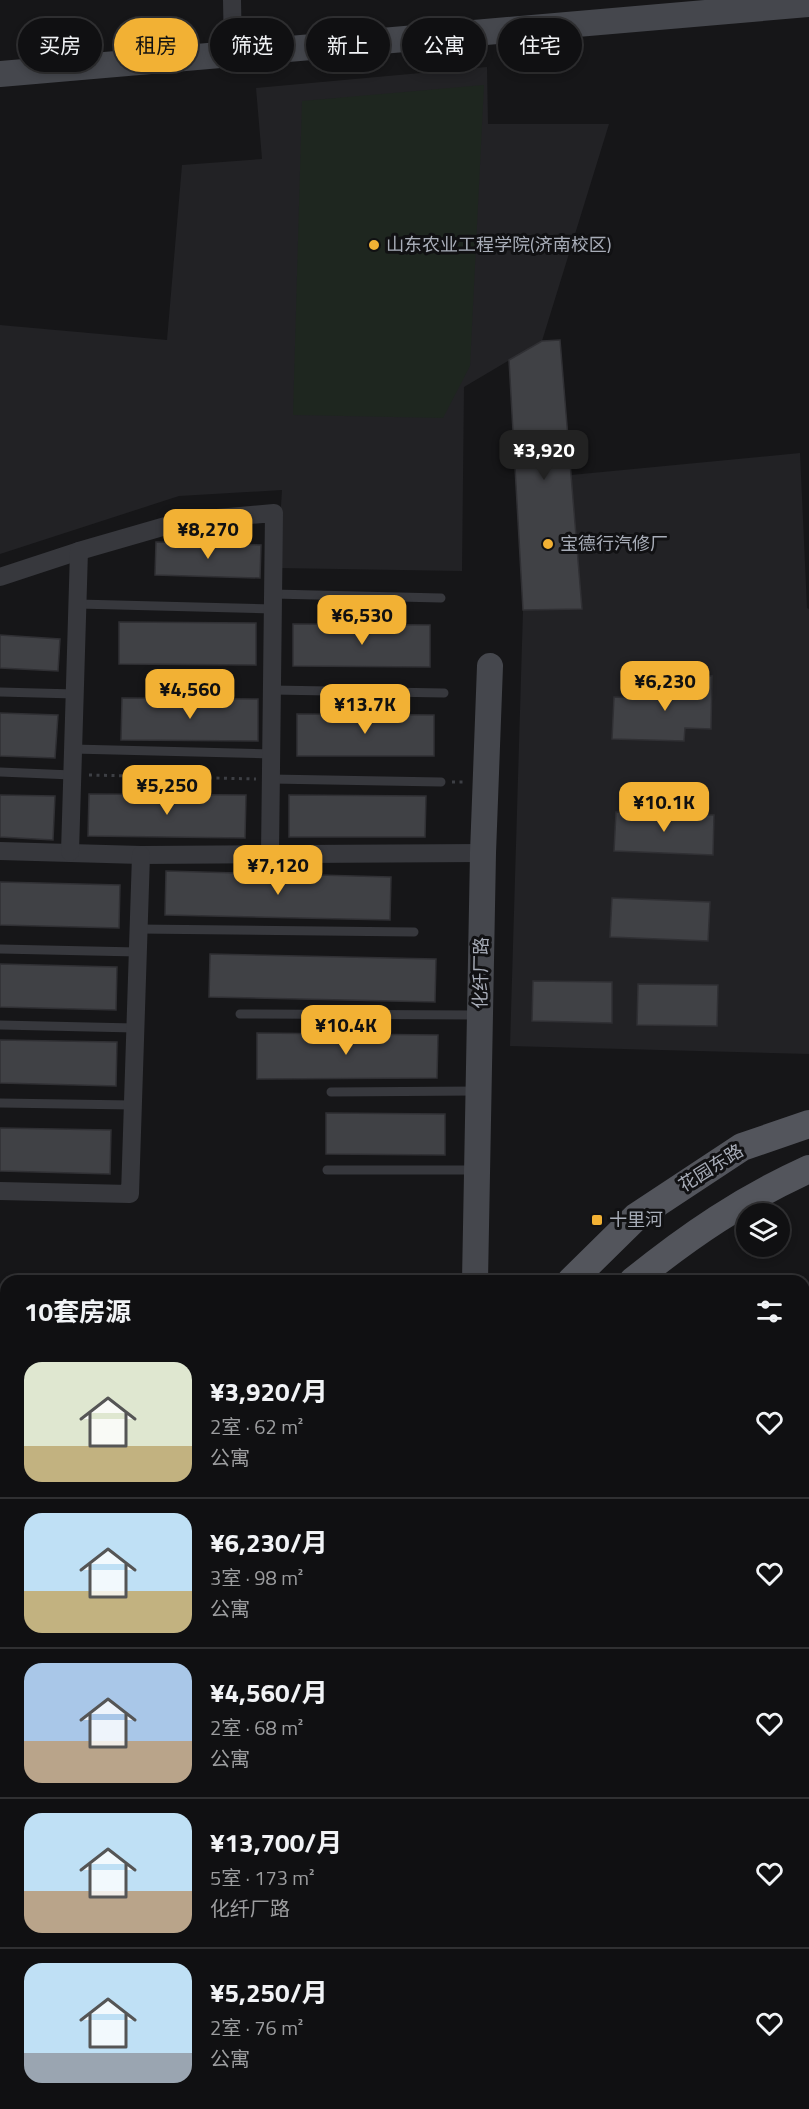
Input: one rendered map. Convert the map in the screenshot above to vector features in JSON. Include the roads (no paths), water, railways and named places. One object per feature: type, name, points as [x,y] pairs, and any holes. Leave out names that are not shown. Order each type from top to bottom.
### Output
[{"type":"main road","name":"花园东路","points":[[577,1275],[636,1217],[732,1153],[742,1147],[809,1124]]},
{"type":"main road","points":[[640,1275],[669,1251],[718,1218],[767,1188],[809,1169]]},
{"type":"street","points":[[231,0],[232,18]]},
{"type":"street","points":[[294,48],[809,4]]},
{"type":"street","points":[[0,74],[210,55]]},
{"type":"street","points":[[0,577],[183,521],[274,513],[270,854]]},
{"type":"street","points":[[70,852],[79,551]]},
{"type":"street","name":"化纤厂路","points":[[475,1275],[483,853],[490,666]]},
{"type":"street","points":[[0,851],[141,855],[483,853]]},
{"type":"street","points":[[0,1191],[130,1194],[141,855]]},
{"type":"lane","points":[[78,604],[441,598]]},
{"type":"lane","points":[[272,690],[444,693]]},
{"type":"lane","points":[[0,692],[75,694]]},
{"type":"lane","points":[[73,749],[271,754]]},
{"type":"lane","points":[[0,772],[72,775]]},
{"type":"lane","points":[[271,779],[441,782]]},
{"type":"lane","points":[[138,929],[414,932]]},
{"type":"lane","points":[[0,949],[138,952]]},
{"type":"lane","points":[[240,1014],[480,1015]]},
{"type":"lane","points":[[0,1025],[135,1028]]},
{"type":"lane","points":[[331,1092],[479,1091]]},
{"type":"lane","points":[[0,1102],[133,1105]]},
{"type":"lane","points":[[327,1170],[477,1170]]},
{"type":"place","name":"山东农业工程学院(济南校区)","points":[[374,245]]},
{"type":"place","name":"宝德行汽修厂","points":[[548,544]]},
{"type":"place","name":"十里河","points":[[597,1220]]}]
